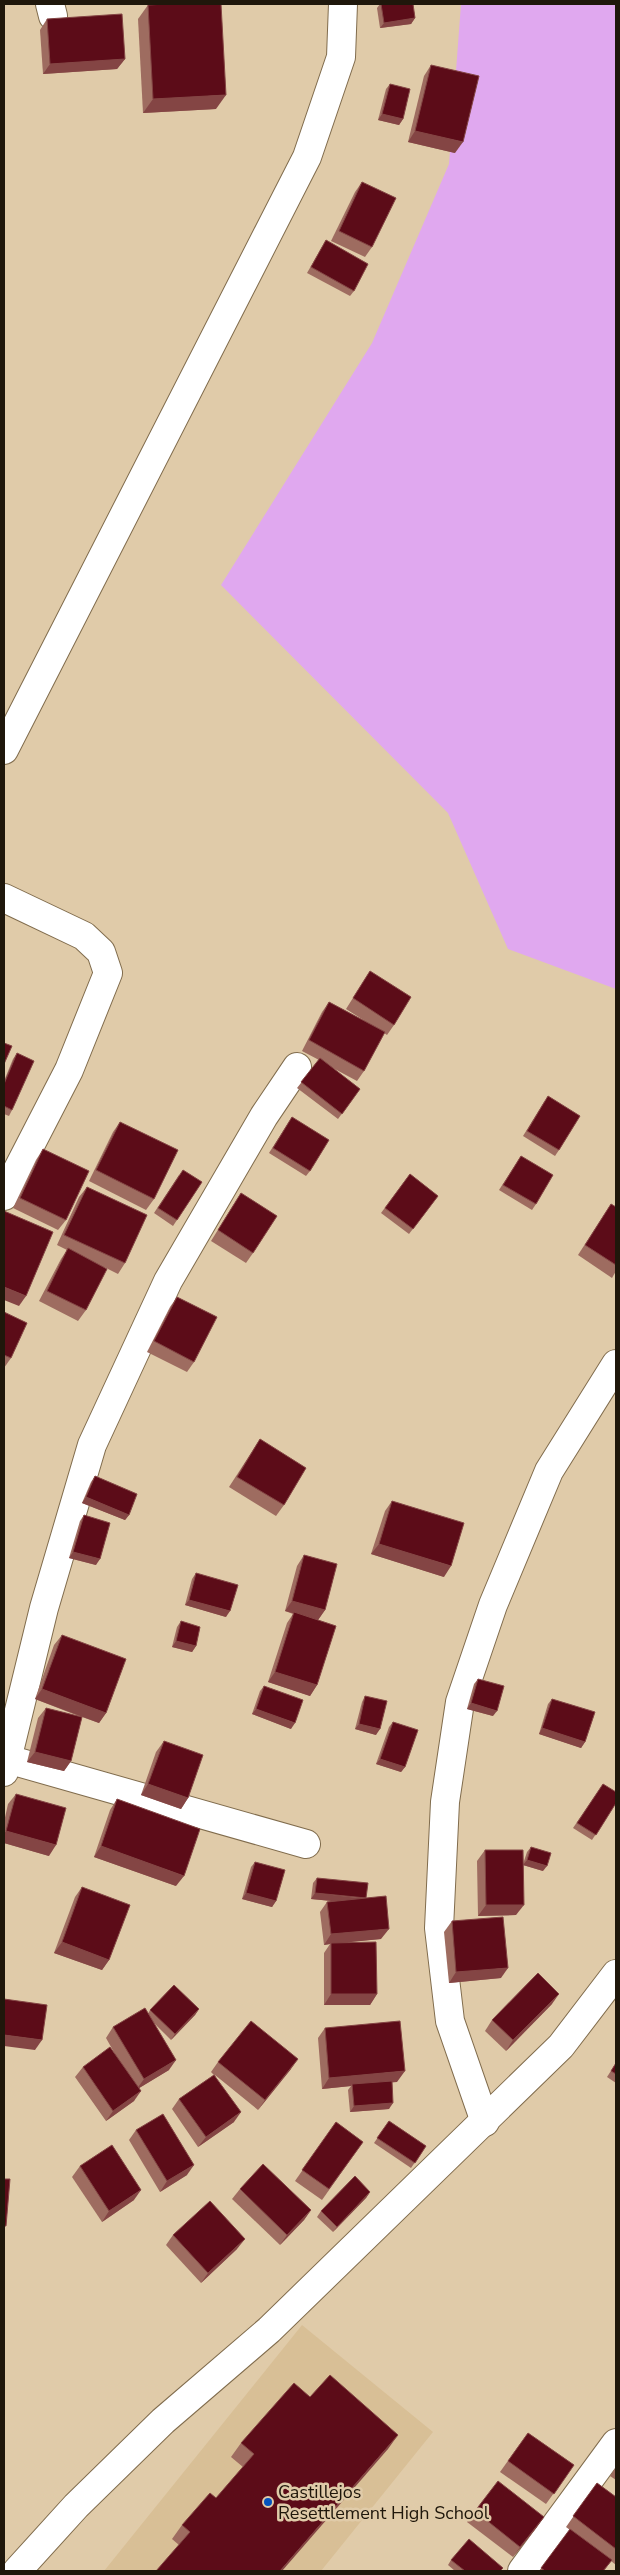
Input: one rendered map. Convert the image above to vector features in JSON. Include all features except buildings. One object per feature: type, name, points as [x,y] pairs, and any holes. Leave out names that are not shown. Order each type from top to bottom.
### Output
[{"type":"street","points":[[4,750],[307,157],[340,57],[343,4]]},
{"type":"street","points":[[4,898],[84,936],[101,952],[108,973],[69,1070],[4,1196]]},
{"type":"street","points":[[297,1067],[264,1116],[168,1281],[92,1445],[44,1608],[5,1766],[306,1844]]},
{"type":"street","points":[[485,2122],[450,2021],[439,1928],[444,1802],[460,1702],[493,1605],[550,1471],[616,1364]]},
{"type":"street","points":[[17,2571],[76,2506],[163,2421],[269,2330],[562,2046],[616,1974]]},
{"type":"street","points":[[522,2571],[616,2442]]},
{"type":"shaded area","points":[[461,4],[616,4],[616,989],[508,949],[448,813],[221,585],[372,343],[449,164]]},
{"type":"shaded area","name":"Castillejos Resettlement High School","points":[[302,2325],[433,2432],[321,2571],[104,2571]]},
{"type":"place","name":"Castillejos Resettlement High School","points":[[268,2502]]}]
